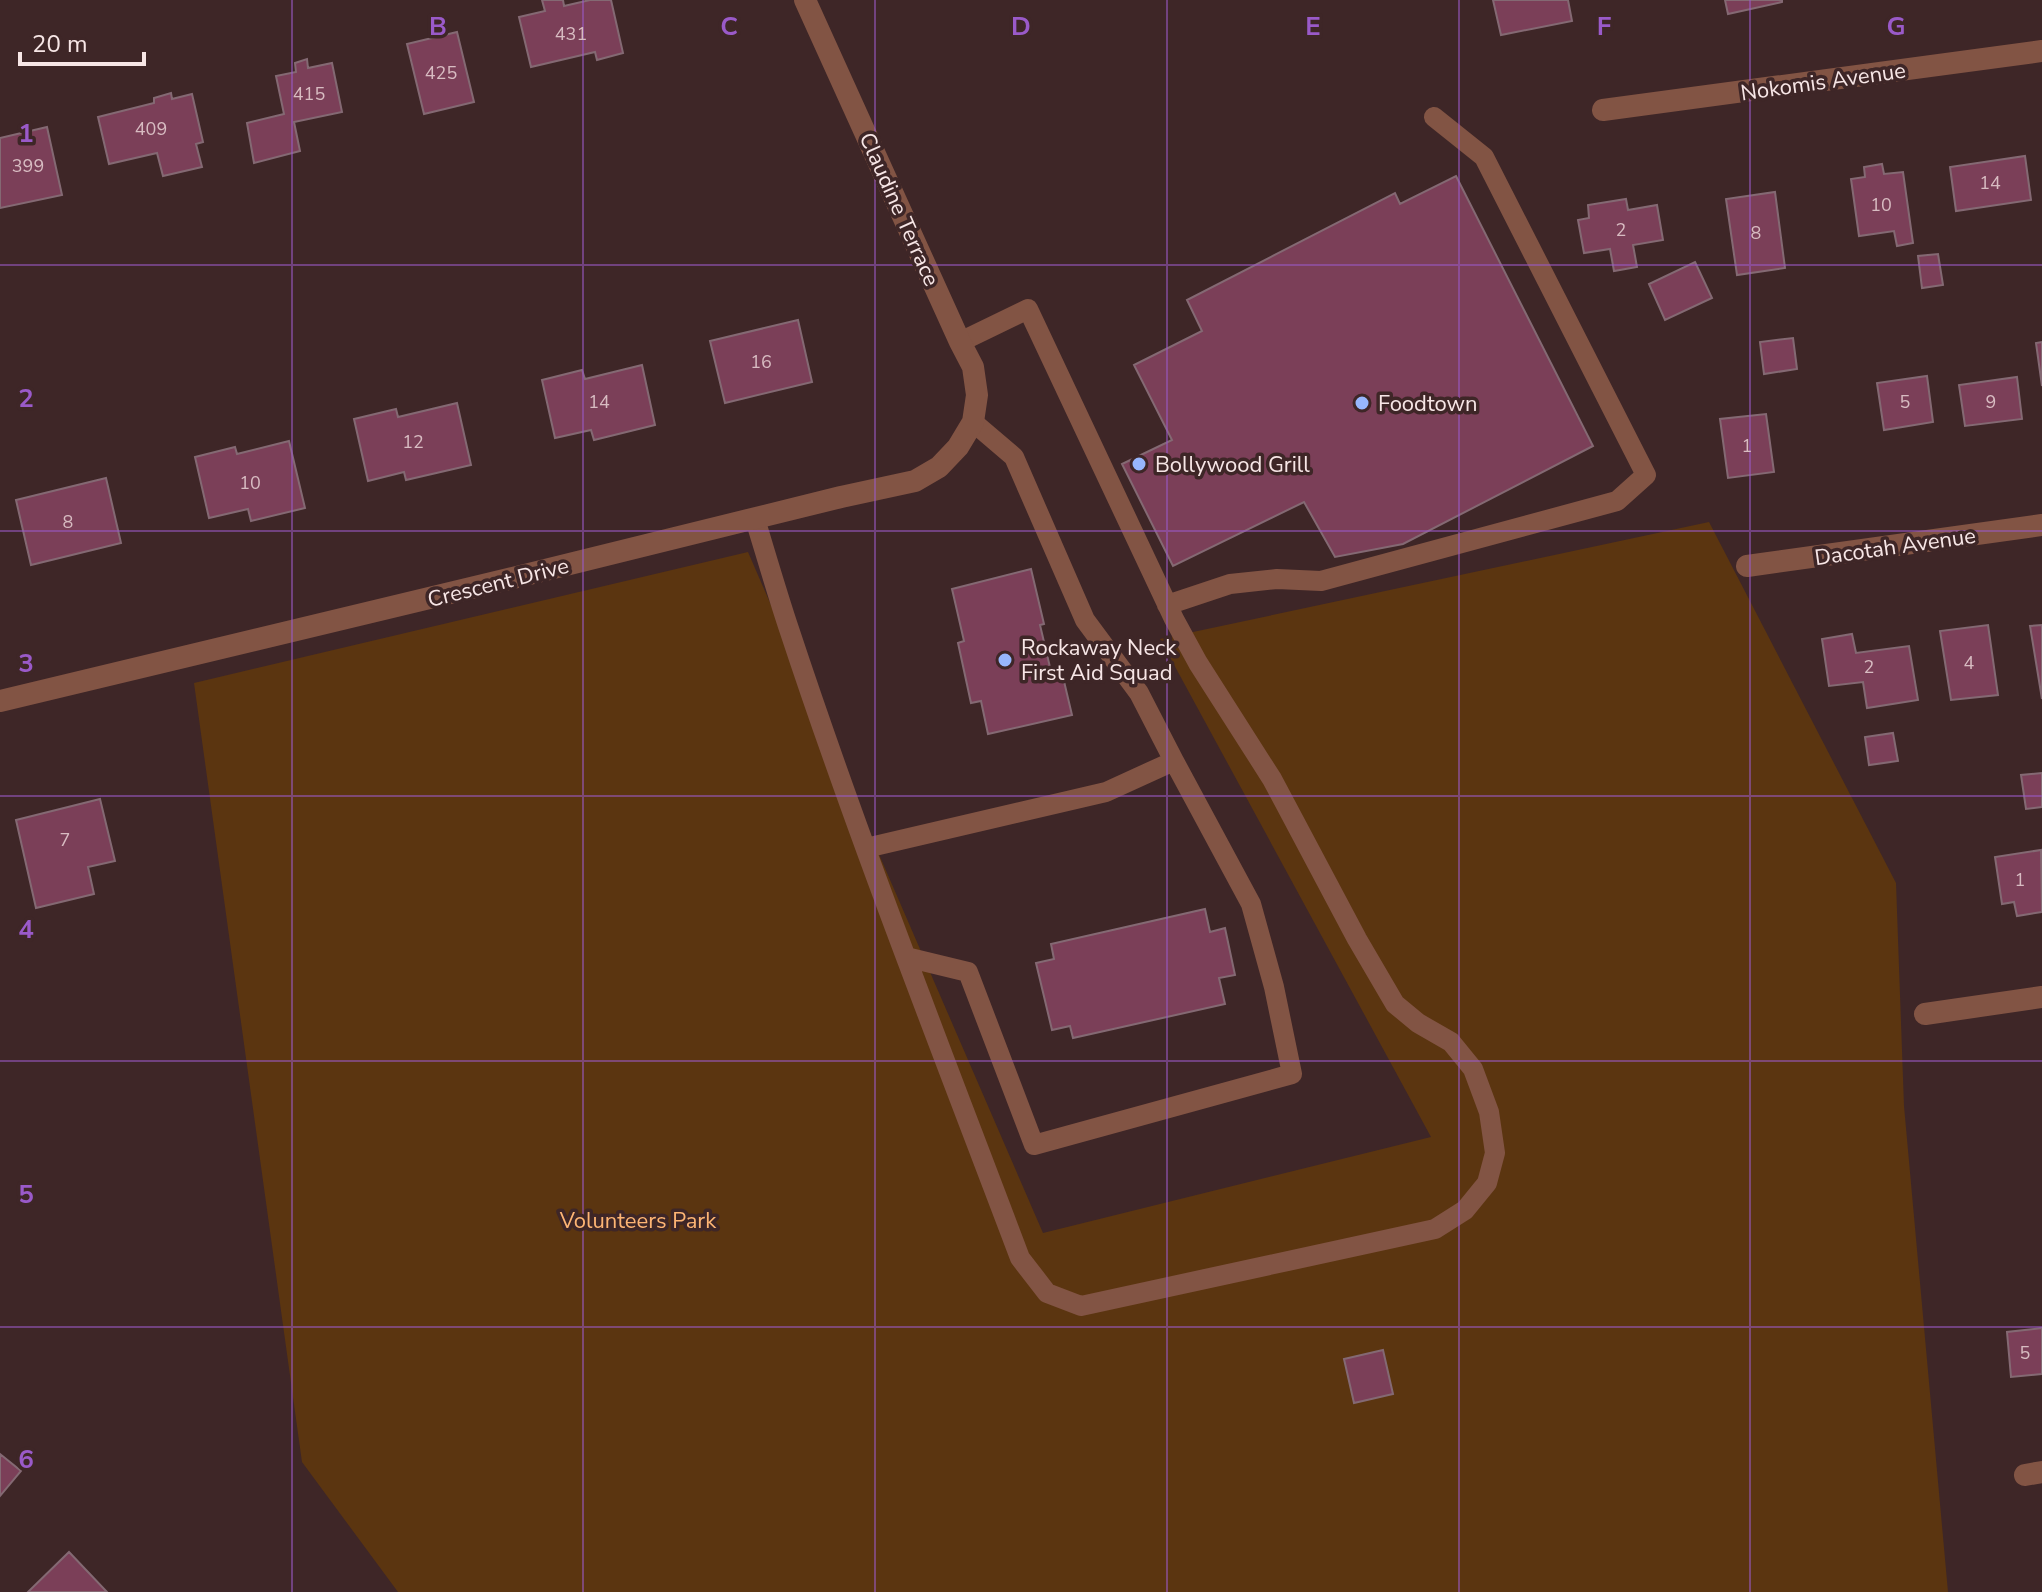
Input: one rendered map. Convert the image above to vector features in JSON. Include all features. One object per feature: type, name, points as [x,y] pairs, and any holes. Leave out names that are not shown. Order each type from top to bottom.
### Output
[{"type":"street","name":"Claudine Terrace","points":[[805,0],[973,367],[977,395],[973,422]]},
{"type":"street","name":"Nokomis Avenue","points":[[1603,110],[2042,51]]},
{"type":"street","name":"Crescent Drive","points":[[0,701],[915,481],[939,467],[958,447],[973,422]]},
{"type":"street","name":"Dacotah Avenue","points":[[1747,566],[2042,525]]},
{"type":"street","points":[[1925,1014],[2042,997]]},
{"type":"lane","points":[[1167,605],[1230,584],[1277,579],[1321,581],[1617,501],[1646,475],[1484,157],[1434,117]]},
{"type":"lane","points":[[755,519],[788,627],[906,957],[1020,1258],[1047,1293],[1081,1306],[1435,1229],[1465,1210],[1487,1183],[1495,1153],[1489,1112],[1473,1069],[1451,1042],[1418,1023],[1395,1004],[1272,779],[1198,663],[1167,605],[1028,309],[960,342]]},
{"type":"lane","points":[[906,957],[968,972],[1034,1145],[1292,1074],[1274,987],[1251,904],[1139,693],[1085,620],[1014,457],[973,422]]},
{"type":"lane","points":[[866,848],[1106,792],[1174,761]]},
{"type":"green space","name":"Volunteers Park","points":[[1709,522],[1896,883],[1904,1106],[1948,1592],[398,1592],[302,1462],[194,683],[748,552],[1043,1233],[1431,1137],[1160,639]]},
{"type":"building","points":[[542,0],[563,0],[564,6],[590,0],[611,0],[623,53],[597,60],[595,52],[531,67],[519,17],[545,11]]},
{"type":"building","points":[[1493,0],[1568,0],[1572,21],[1501,35]]},
{"type":"building","points":[[1725,0],[1782,0],[1782,2],[1728,14]]},
{"type":"building","points":[[457,32],[474,102],[424,114],[407,44]]},
{"type":"building","points":[[307,59],[308,68],[332,63],[342,112],[294,122],[300,151],[254,163],[247,123],[284,114],[276,76],[296,72],[295,63]]},
{"type":"building","points":[[171,93],[172,99],[192,94],[203,142],[196,144],[202,167],[163,176],[157,153],[109,164],[98,117],[154,103],[154,98]]},
{"type":"building","points":[[47,127],[62,195],[0,208],[0,138]]},
{"type":"building","points":[[2025,156],[2031,200],[1956,211],[1950,167]]},
{"type":"building","points":[[1882,164],[1884,174],[1903,172],[1913,243],[1897,246],[1894,231],[1859,236],[1851,179],[1865,177],[1864,167]]},
{"type":"building","name":"Foodtown","points":[[1456,176],[1593,446],[1403,544],[1335,557],[1304,502],[1173,566],[1122,464],[1172,440],[1134,365],[1202,331],[1187,300],[1395,193],[1400,204]]},
{"type":"building","points":[[1775,192],[1785,268],[1737,275],[1726,199]]},
{"type":"building","points":[[1626,199],[1628,210],[1657,205],[1663,240],[1633,245],[1637,267],[1614,271],[1610,249],[1584,253],[1578,220],[1589,218],[1588,205]]},
{"type":"building","points":[[1938,254],[1943,285],[1922,288],[1918,256]]},
{"type":"building","points":[[1695,262],[1712,298],[1665,320],[1649,284]]},
{"type":"building","points":[[798,320],[812,382],[725,403],[710,341]]},
{"type":"building","points":[[1793,338],[1797,369],[1764,374],[1760,342]]},
{"type":"building","points":[[2042,342],[2042,386],[2036,343]]},
{"type":"building","points":[[642,365],[655,425],[594,440],[591,430],[555,438],[542,380],[582,370],[585,379]]},
{"type":"building","points":[[1927,376],[1933,422],[1884,430],[1877,383]]},
{"type":"building","points":[[2017,377],[2022,419],[1965,426],[1959,385]]},
{"type":"building","points":[[457,403],[471,465],[406,480],[404,472],[368,481],[354,419],[396,409],[398,417]]},
{"type":"building","points":[[1766,414],[1774,472],[1728,478],[1720,419]]},
{"type":"building","points":[[289,441],[305,508],[251,521],[248,509],[209,518],[195,457],[235,447],[237,454]]},
{"type":"building","points":[[106,478],[121,543],[31,565],[16,500]]},
{"type":"building","name":"Rockaway Neck First Aid Squad","points":[[1031,569],[1053,680],[1063,677],[1072,715],[988,734],[981,701],[971,703],[958,643],[964,641],[952,589]]},
{"type":"building","points":[[1988,625],[1998,695],[1951,700],[1940,631]]},
{"type":"building","points":[[2042,625],[2042,699],[2030,626]]},
{"type":"building","points":[[1852,634],[1856,653],[1909,646],[1918,700],[1867,708],[1863,682],[1829,686],[1822,639]]},
{"type":"building","points":[[1893,733],[1898,761],[1869,765],[1865,737]]},
{"type":"building","points":[[2042,773],[2042,807],[2026,809],[2021,775]]},
{"type":"building","points":[[100,799],[115,861],[88,867],[94,894],[36,908],[16,820]]},
{"type":"building","points":[[2041,850],[2042,912],[2017,916],[2014,902],[2002,904],[1995,857]]},
{"type":"building","points":[[1205,909],[1210,932],[1225,928],[1235,975],[1219,978],[1225,1004],[1073,1038],[1070,1026],[1052,1030],[1036,963],[1054,959],[1051,944]]},
{"type":"building","points":[[2042,1328],[2042,1374],[2011,1377],[2007,1332]]},
{"type":"building","points":[[1383,1350],[1393,1394],[1354,1403],[1344,1359]]},
{"type":"building","points":[[0,1454],[21,1471],[0,1496]]},
{"type":"building","points":[[69,1552],[107,1592],[28,1592]]},
{"type":"place","name":"Foodtown","points":[[1362,403]]},
{"type":"place","name":"Bollywood Grill","points":[[1139,464]]},
{"type":"place","name":"Rockaway Neck First Aid Squad","points":[[1005,660]]}]
